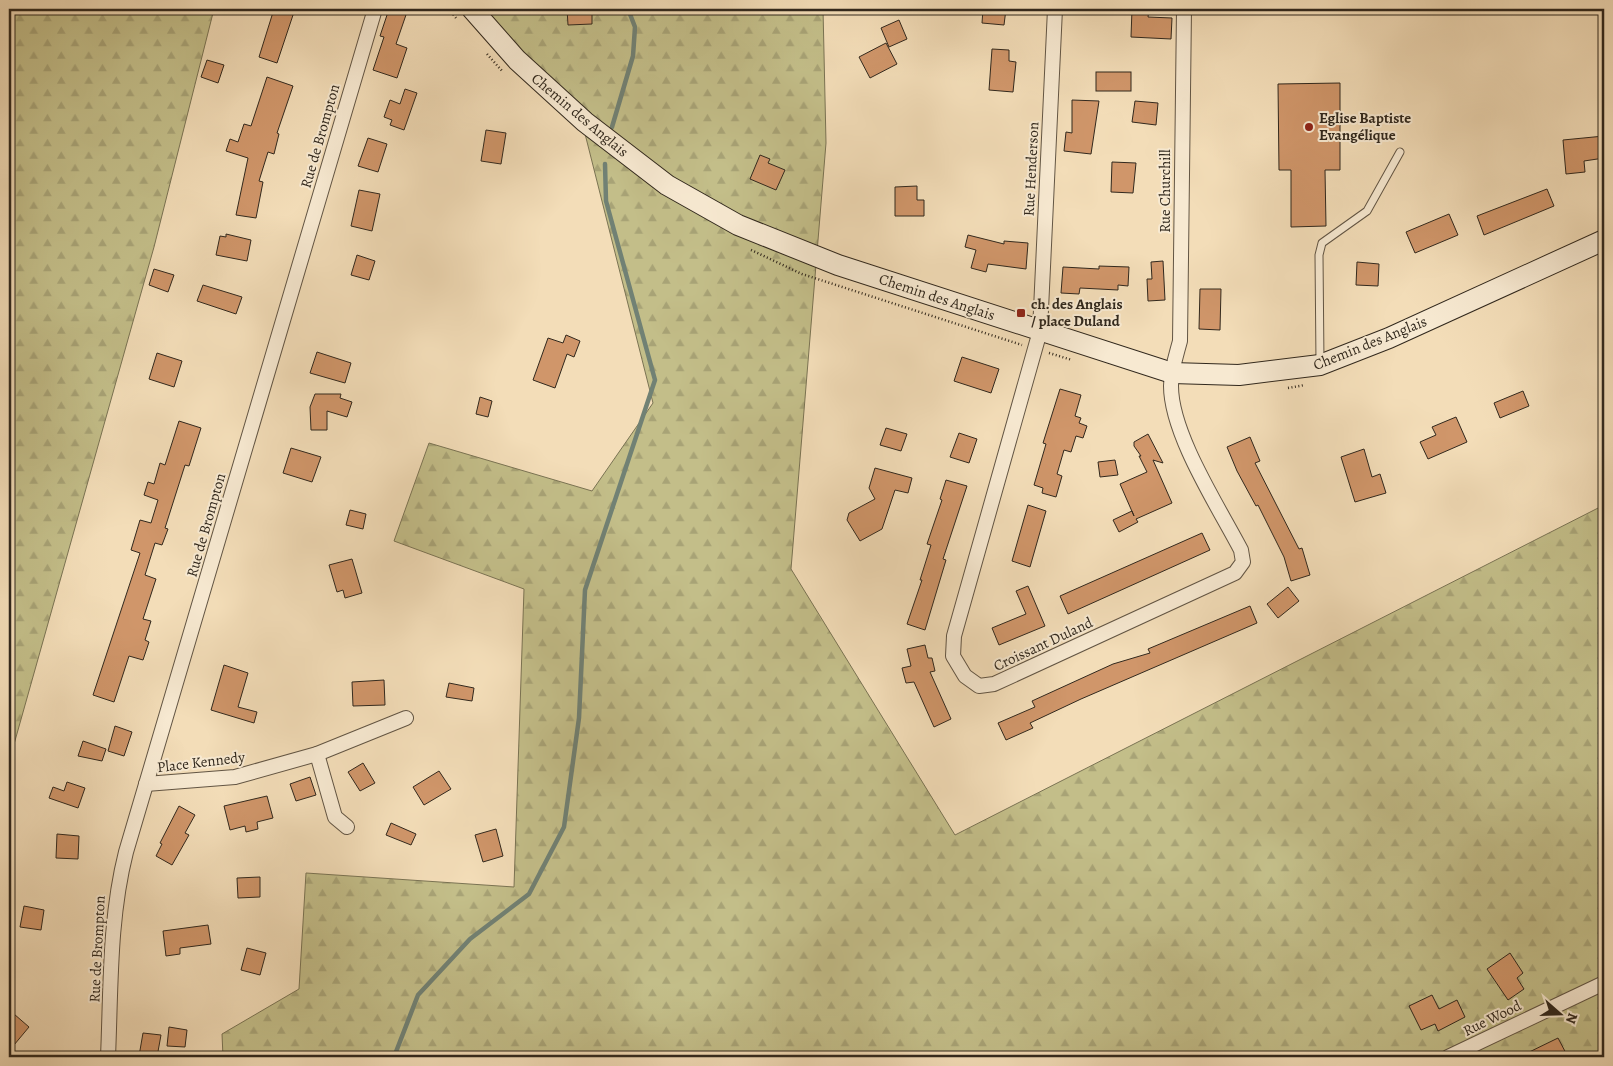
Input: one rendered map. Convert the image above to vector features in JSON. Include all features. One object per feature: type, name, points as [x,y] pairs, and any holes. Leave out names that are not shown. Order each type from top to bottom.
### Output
[{"type":"street","name":"Rue de Brompton","points":[[108,1057],[113,919],[116,895],[146,784],[375,9]]},
{"type":"street","name":"Rue Henderson","points":[[1040,331],[1055,9]]},
{"type":"street","name":"Rue Churchill","points":[[1172,373],[1180,341],[1184,9]]},
{"type":"street","name":"Chemin des Anglais","points":[[464,14],[564,104],[666,185],[738,225],[838,265],[1172,373],[1239,375],[1320,366],[1389,338],[1604,240]]},
{"type":"street","name":"Croissant Duland","points":[[1040,331],[954,636],[953,656],[965,676],[980,686],[994,684],[1236,573],[1243,562],[1241,550],[1182,436],[1171,388],[1172,373]]},
{"type":"street","name":"Place Kennedy","points":[[146,784],[235,777],[317,754],[406,718]]},
{"type":"street","points":[[317,754],[335,817],[347,827]]},
{"type":"street","name":"Rue Wood","points":[[1448,1057],[1604,983]]},
{"type":"lane","points":[[1320,366],[1319,255],[1322,243],[1367,211],[1400,152]]},
{"type":"path","points":[[449,9],[464,14]]},
{"type":"green space","points":[[9,9],[214,9],[154,247],[9,762]]},
{"type":"green space","points":[[483,9],[823,9],[826,143],[791,569],[955,835],[1604,505],[1604,1057],[223,1057],[222,1034],[299,989],[306,873],[514,887],[524,589],[394,541],[429,443],[592,491],[653,403],[581,118]]},
{"type":"building","points":[[274,9],[295,9],[277,63],[259,57]]},
{"type":"building","points":[[389,9],[408,9],[396,44],[407,48],[397,78],[373,70],[384,37],[380,36]]},
{"type":"building","points":[[567,9],[592,9],[592,24],[568,25]]},
{"type":"building","points":[[983,9],[1006,9],[1004,25],[982,23]]},
{"type":"building","points":[[1132,9],[1149,9],[1148,17],[1172,18],[1171,39],[1131,37]]},
{"type":"building","points":[[899,20],[907,39],[889,47],[881,28]]},
{"type":"building","points":[[886,43],[897,64],[870,78],[859,57]]},
{"type":"building","points":[[992,49],[1009,50],[1009,61],[1016,62],[1013,92],[989,90]]},
{"type":"building","points":[[207,60],[224,65],[218,83],[201,77]]},
{"type":"building","points":[[1096,72],[1131,72],[1131,91],[1096,91]]},
{"type":"building","points":[[267,77],[293,86],[277,133],[279,134],[274,154],[268,152],[259,181],[263,182],[256,218],[236,215],[248,158],[226,151],[230,139],[238,142],[244,124],[251,126]]},
{"type":"building","name":"Eglise Baptiste Evangélique","points":[[1340,83],[1340,170],[1325,170],[1326,226],[1291,227],[1291,170],[1279,170],[1278,84]]},
{"type":"building","points":[[405,89],[417,93],[404,130],[390,125],[392,120],[384,117],[390,100],[400,104]]},
{"type":"building","points":[[1072,100],[1099,101],[1091,154],[1064,151],[1066,132],[1072,133]]},
{"type":"building","points":[[1135,101],[1158,103],[1156,125],[1132,122]]},
{"type":"building","points":[[486,130],[506,133],[501,164],[481,161]]},
{"type":"building","points":[[1604,136],[1604,158],[1584,161],[1585,172],[1566,174],[1563,140]]},
{"type":"building","points":[[368,138],[387,144],[378,172],[358,166]]},
{"type":"building","points":[[760,155],[770,159],[768,163],[785,170],[776,190],[750,179]]},
{"type":"building","points":[[1112,162],[1136,163],[1133,193],[1111,192]]},
{"type":"building","points":[[917,186],[917,200],[924,200],[924,216],[895,216],[895,187]]},
{"type":"building","points":[[1547,189],[1554,206],[1484,235],[1477,216]]},
{"type":"building","points":[[359,190],[380,194],[372,231],[351,226]]},
{"type":"building","points":[[1449,214],[1458,235],[1415,253],[1406,232]]},
{"type":"building","points":[[226,234],[251,240],[247,261],[216,255],[220,236],[226,237]]},
{"type":"building","points":[[968,235],[1004,244],[1004,241],[1028,243],[1026,269],[988,264],[986,272],[971,268],[976,250],[965,247]]},
{"type":"building","points":[[357,255],[375,261],[369,280],[351,275]]},
{"type":"building","points":[[1163,261],[1165,300],[1148,301],[1147,279],[1152,279],[1151,262]]},
{"type":"building","points":[[1357,262],[1379,264],[1378,286],[1356,285]]},
{"type":"building","points":[[1099,266],[1129,267],[1128,286],[1118,285],[1118,290],[1080,288],[1079,294],[1061,293],[1063,267],[1099,269]]},
{"type":"building","points":[[154,269],[174,275],[168,292],[149,285]]},
{"type":"building","points":[[203,285],[242,297],[236,314],[197,301]]},
{"type":"building","points":[[1200,289],[1221,289],[1220,330],[1199,329]]},
{"type":"building","points":[[566,335],[580,341],[574,357],[567,354],[555,388],[533,380],[548,338],[563,343]]},
{"type":"building","points":[[317,352],[351,363],[345,383],[310,373]]},
{"type":"building","points":[[157,353],[182,361],[174,387],[149,379]]},
{"type":"building","points":[[962,357],[999,369],[991,393],[954,381]]},
{"type":"building","points":[[1060,389],[1081,395],[1075,416],[1081,418],[1079,423],[1087,426],[1083,438],[1076,436],[1071,452],[1064,450],[1057,474],[1062,476],[1056,497],[1042,493],[1043,488],[1034,485],[1046,444],[1043,443]]},
{"type":"building","points":[[1523,391],[1529,406],[1500,418],[1494,403]]},
{"type":"building","points":[[315,394],[341,394],[340,398],[352,402],[347,417],[327,411],[327,430],[311,430],[310,407]]},
{"type":"building","points":[[480,397],[492,401],[488,417],[476,414]]},
{"type":"building","points":[[1456,417],[1467,442],[1428,459],[1420,442],[1436,435],[1432,427]]},
{"type":"building","points":[[179,421],[201,428],[189,466],[185,465],[165,528],[168,529],[162,545],[155,543],[145,575],[156,579],[143,619],[151,621],[145,640],[149,642],[143,660],[129,656],[114,702],[93,695],[140,553],[131,550],[140,520],[151,523],[158,500],[144,495],[148,482],[154,484],[160,463],[165,465]]},
{"type":"building","points":[[886,428],[907,434],[901,451],[880,445]]},
{"type":"building","points":[[959,433],[977,439],[969,463],[950,457]]},
{"type":"building","points":[[1148,434],[1163,463],[1153,460],[1172,503],[1136,519],[1138,522],[1119,532],[1113,520],[1132,511],[1120,484],[1147,472],[1139,456],[1141,456],[1134,446],[1134,442]]},
{"type":"building","points":[[1250,437],[1260,461],[1255,463],[1299,549],[1302,548],[1310,575],[1291,581],[1284,557],[1258,505],[1256,506],[1237,471],[1227,447]]},
{"type":"building","points":[[291,448],[321,457],[312,482],[283,473]]},
{"type":"building","points":[[1364,449],[1372,477],[1380,474],[1386,493],[1355,502],[1341,457]]},
{"type":"building","points":[[1115,460],[1118,475],[1100,477],[1098,462]]},
{"type":"building","points":[[875,468],[912,478],[908,493],[895,490],[882,529],[860,541],[847,520],[849,513],[875,499],[869,488]]},
{"type":"building","points":[[946,480],[967,486],[943,559],[946,560],[925,630],[907,624],[922,580],[920,580],[931,545],[927,544],[942,500],[940,499]]},
{"type":"building","points":[[1028,505],[1046,511],[1030,567],[1012,561]]},
{"type":"building","points":[[350,510],[366,514],[363,529],[346,525]]},
{"type":"building","points":[[1202,533],[1210,550],[1068,614],[1060,596]]},
{"type":"building","points":[[352,559],[362,593],[345,598],[343,590],[337,592],[329,565]]},
{"type":"building","points":[[1028,586],[1045,626],[999,645],[992,628],[1026,614],[1016,591]]},
{"type":"building","points":[[1288,587],[1299,601],[1278,618],[1267,604]]},
{"type":"building","points":[[1250,606],[1257,623],[1081,699],[1030,723],[1033,728],[1006,740],[998,723],[1035,707],[1032,701],[1113,664],[1150,653],[1148,649]]},
{"type":"building","points":[[925,645],[928,658],[932,658],[935,671],[930,672],[951,719],[934,727],[914,682],[906,683],[902,668],[911,666],[907,649]]},
{"type":"building","points":[[224,665],[248,673],[238,707],[257,712],[254,723],[211,710]]},
{"type":"building","points":[[384,680],[385,705],[353,706],[352,682]]},
{"type":"building","points":[[449,683],[474,688],[472,701],[446,697]]},
{"type":"building","points":[[115,726],[132,732],[124,756],[108,751]]},
{"type":"building","points":[[83,741],[106,749],[102,761],[78,756]]},
{"type":"building","points":[[363,763],[375,783],[360,791],[348,772]]},
{"type":"building","points":[[439,771],[451,789],[424,805],[413,787]]},
{"type":"building","points":[[310,777],[316,795],[296,801],[290,784]]},
{"type":"building","points":[[67,782],[85,788],[78,808],[49,798],[53,787],[64,791]]},
{"type":"building","points":[[267,796],[273,818],[257,822],[258,829],[246,832],[245,826],[230,830],[224,806]]},
{"type":"building","points":[[179,806],[195,815],[185,833],[189,835],[172,865],[156,856],[162,844],[160,843]]},
{"type":"building","points":[[391,823],[416,834],[411,845],[386,835]]},
{"type":"building","points":[[496,829],[503,856],[483,862],[475,835]]},
{"type":"building","points":[[57,834],[79,836],[78,859],[56,858]]},
{"type":"building","points":[[260,877],[260,897],[238,898],[237,878]]},
{"type":"building","points":[[24,906],[44,910],[41,930],[20,927]]},
{"type":"building","points":[[208,925],[211,944],[180,948],[180,954],[166,956],[163,931]]},
{"type":"building","points":[[247,948],[266,953],[260,975],[241,970]]},
{"type":"building","points":[[1510,953],[1523,973],[1517,978],[1524,989],[1508,1000],[1487,969]]},
{"type":"building","points":[[1432,995],[1439,1009],[1457,1000],[1465,1017],[1438,1031],[1435,1024],[1421,1030],[1409,1006]]},
{"type":"building","points":[[14,1014],[29,1027],[9,1051],[9,1021]]},
{"type":"building","points":[[169,1027],[187,1030],[185,1047],[167,1046]]},
{"type":"building","points":[[143,1033],[161,1035],[157,1057],[139,1056]]},
{"type":"building","points":[[1558,1038],[1568,1057],[1519,1057]]},
{"type":"waterway","points":[[612,127],[633,56],[635,27],[628,9]]},
{"type":"waterway","points":[[394,1057],[418,995],[470,939],[529,894],[564,827],[579,718],[585,590],[655,380],[606,201],[605,164]]},
{"type":"place","name":"Eglise Baptiste Evangélique","points":[[1309,127]]},
{"type":"place","name":"ch. des Anglais / place Duland","points":[[1021,313]]}]
